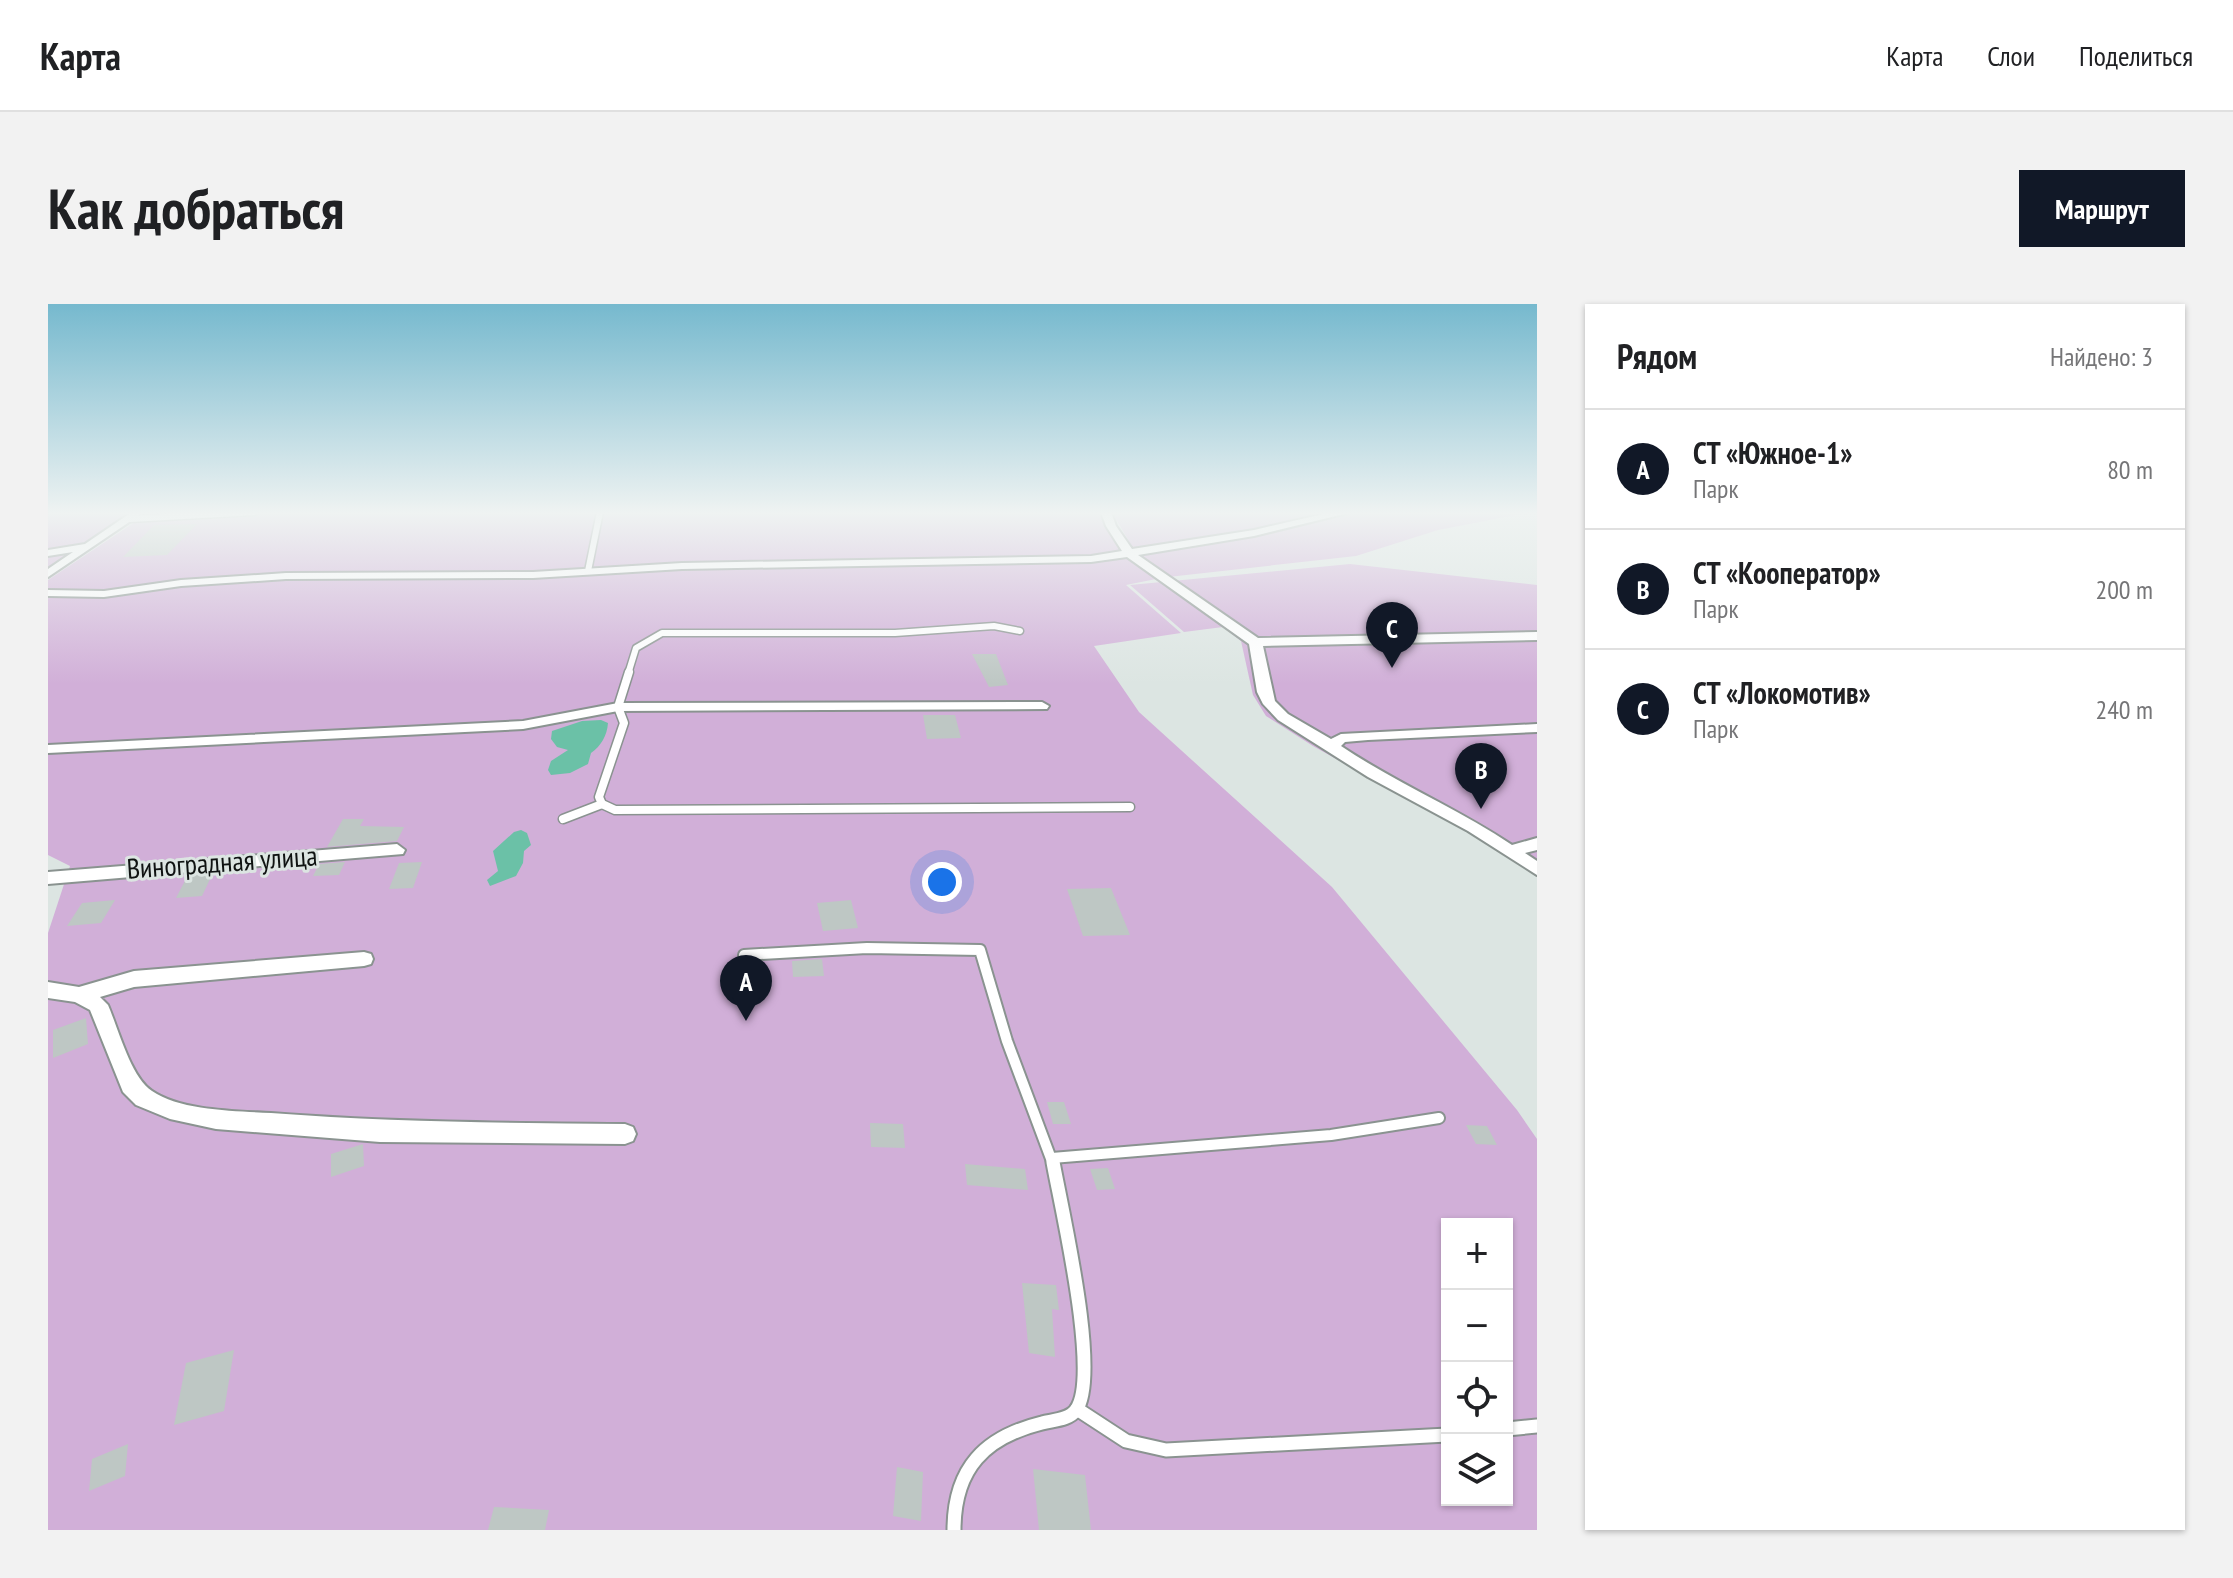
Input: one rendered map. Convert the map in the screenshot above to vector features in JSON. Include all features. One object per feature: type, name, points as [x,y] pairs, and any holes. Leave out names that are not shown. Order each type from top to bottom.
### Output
[{"type":"street","points":[[48,593],[104,594],[181,583],[286,576],[663,569]]},
{"type":"street","points":[[1152,569],[1255,642],[1261,656],[1264,692],[1277,712],[1373,774],[1421,797],[1537,869]]},
{"type":"street","points":[[1255,642],[1537,636]]},
{"type":"street","points":[[48,749],[523,725],[618,707],[1042,706]]},
{"type":"street","points":[[1332,746],[1341,738],[1537,728]]},
{"type":"street","points":[[1510,851],[1537,844]]},
{"type":"street","name":"Виноградная улица","points":[[48,878],[397,850]]},
{"type":"street","points":[[79,995],[134,979],[364,959]]},
{"type":"street","points":[[48,990],[79,995],[98,1005],[131,1085],[144,1098],[170,1109],[216,1119],[380,1132],[625,1134]]},
{"type":"lane","points":[[1020,631],[994,626],[895,633],[662,633],[636,648],[618,707],[624,723],[599,797],[602,804],[615,810],[1130,807]]},
{"type":"lane","points":[[563,819],[602,804]]},
{"type":"lane","points":[[744,955],[867,948],[980,950],[1007,1041],[1052,1158],[1079,1300],[1084,1376],[1077,1409],[1067,1417],[1009,1431],[985,1447],[967,1474],[954,1511],[954,1530]]},
{"type":"lane","points":[[1052,1158],[1331,1135],[1439,1118]]},
{"type":"lane","points":[[1077,1409],[1109,1433],[1141,1449],[1184,1451],[1441,1435]]},
{"type":"lane","points":[[1513,1428],[1537,1426]]},
{"type":"shaded area","points":[[64,569],[1145,569],[1156,579],[1126,585],[1181,633],[1094,646],[1139,712],[1332,887],[1517,1110],[1537,1139],[1537,1530],[48,1530],[48,933],[70,866],[48,855],[48,580]]},
{"type":"shaded area","points":[[1158,569],[1238,569],[1168,577]]},
{"type":"shaded area","points":[[1295,569],[1396,569],[1537,585],[1537,871],[1313,746],[1266,716],[1253,695],[1241,641],[1223,627],[1184,632],[1130,585]]},
{"type":"shaded area","points":[[601,720],[608,723],[606,732],[601,744],[591,753],[588,764],[570,773],[551,775],[548,770],[551,761],[568,750],[557,747],[551,739],[552,731],[582,721]]},
{"type":"shaded area","points":[[521,830],[527,833],[531,845],[524,851],[523,863],[516,876],[490,886],[487,880],[498,871],[493,851],[514,832]]},
{"type":"building","points":[[972,654],[996,654],[1008,685],[989,687]]},
{"type":"building","points":[[923,715],[955,715],[961,738],[927,739]]},
{"type":"building","points":[[343,819],[364,819],[360,826],[404,827],[397,841],[327,847]]},
{"type":"building","points":[[345,862],[339,875],[313,876],[319,864]]},
{"type":"building","points":[[422,862],[413,888],[389,889],[399,863]]},
{"type":"building","points":[[213,873],[202,896],[176,898],[188,875]]},
{"type":"building","points":[[1111,888],[1130,935],[1083,936],[1067,889]]},
{"type":"building","points":[[115,900],[101,923],[67,926],[82,903]]},
{"type":"building","points":[[851,900],[858,928],[823,931],[817,903]]},
{"type":"building","points":[[822,959],[824,976],[793,977],[792,961]]},
{"type":"building","points":[[86,1018],[88,1044],[53,1058],[53,1030]]},
{"type":"building","points":[[1047,1102],[1064,1102],[1071,1124],[1053,1124]]},
{"type":"building","points":[[870,1123],[903,1124],[905,1148],[871,1147]]},
{"type":"building","points":[[1466,1125],[1487,1126],[1497,1145],[1476,1144]]},
{"type":"building","points":[[363,1144],[364,1166],[331,1177],[331,1154]]},
{"type":"building","points":[[965,1164],[1025,1169],[1028,1190],[967,1185]]},
{"type":"building","points":[[1108,1168],[1115,1189],[1097,1190],[1090,1169]]},
{"type":"building","points":[[1022,1283],[1056,1285],[1059,1310],[1052,1309],[1055,1357],[1029,1353]]},
{"type":"building","points":[[234,1350],[224,1411],[174,1425],[186,1363]]},
{"type":"building","points":[[128,1444],[125,1476],[89,1491],[92,1459]]},
{"type":"building","points":[[897,1467],[923,1472],[921,1521],[893,1516]]},
{"type":"building","points":[[1033,1469],[1085,1475],[1091,1530],[1039,1530]]},
{"type":"building","points":[[494,1507],[549,1510],[545,1530],[488,1530]]},
{"type":"place","name":"СТ «Локомотив»","points":[[1392,668]]},
{"type":"place","name":"СТ «Кооператор»","points":[[1481,809]]},
{"type":"place","name":"СТ «Южное-1»","points":[[746,1021]]}]
